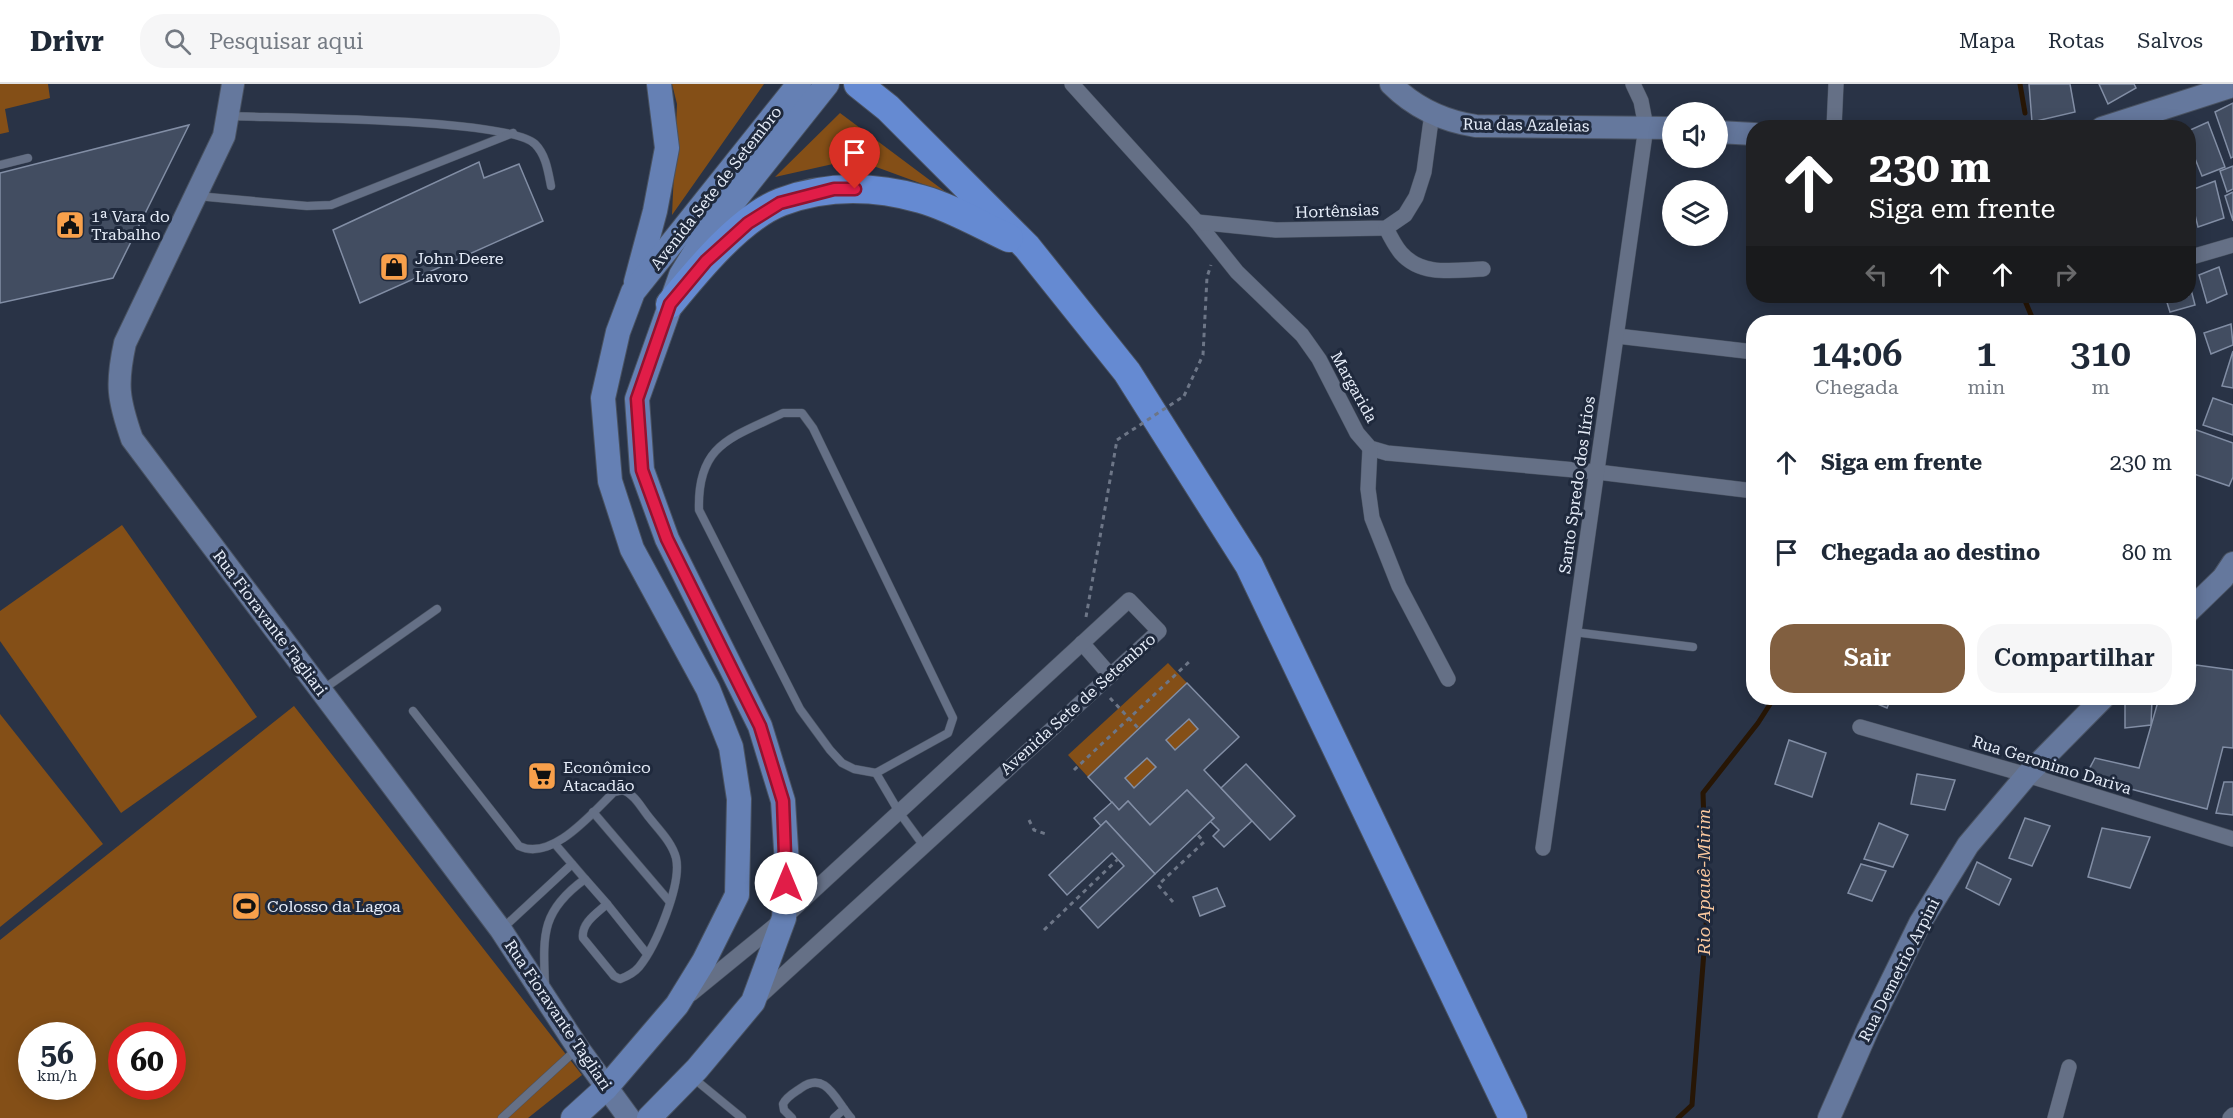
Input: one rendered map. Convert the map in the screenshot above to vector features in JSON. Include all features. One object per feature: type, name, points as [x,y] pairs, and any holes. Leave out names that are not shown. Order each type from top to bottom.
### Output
[{"type":"highway","points":[[858,84],[888,108],[1027,247],[1127,372],[1249,565],[1513,1118]]},
{"type":"highway","points":[[670,304],[706,261],[748,223],[780,203],[834,189],[877,189],[923,199],[1027,247]]},
{"type":"main road","name":"Avenida Sete de Setembro","points":[[573,1118],[606,1088],[676,1005],[704,961],[737,895],[739,799],[731,747],[708,689],[632,549],[610,481],[603,398],[618,332],[633,292],[655,211],[667,148],[659,84]]},
{"type":"main road","name":"Avenida Sete de Setembro","points":[[633,292],[799,84]]},
{"type":"main road","name":"Avenida Sete de Setembro","points":[[649,1118],[691,1076],[753,1002],[784,918],[787,866],[783,801],[760,726],[667,539],[642,470],[637,399],[681,274],[702,241],[827,84]]},
{"type":"street","name":"Rua Fioravante Tagliari","points":[[233,84],[224,136],[125,343],[118,373],[120,403],[132,439],[501,930],[578,1048],[629,1118]]},
{"type":"street","name":"Margarida","points":[[1072,84],[1197,222],[1216,248],[1302,335],[1318,359],[1357,432],[1370,448],[1387,453],[1597,472],[1746,490]]},
{"type":"street","name":"Rua das Azaleias","points":[[1391,84],[1400,93],[1450,123],[1476,126],[1662,128]]},
{"type":"street","name":"Santo Spredo dos lírios","points":[[1543,848],[1646,127],[1641,100],[1634,84]]},
{"type":"street","points":[[1834,120],[1836,84]]},
{"type":"street","points":[[2127,120],[2233,86]]},
{"type":"street","name":"Hortênsias","points":[[1197,222],[1276,230],[1386,228],[1405,215],[1416,197],[1424,172],[1432,113]]},
{"type":"street","points":[[1728,133],[1746,134]]},
{"type":"street","points":[[1386,228],[1401,253],[1416,265],[1438,272],[1483,269]]},
{"type":"street","points":[[2196,256],[2233,245]]},
{"type":"street","points":[[1617,336],[1746,351]]},
{"type":"street","points":[[1370,448],[1368,489],[1372,518],[1399,586],[1448,679]]},
{"type":"street","points":[[2196,604],[2223,578],[2233,562]]},
{"type":"street","name":"Avenida Sete de Setembro","points":[[676,1005],[784,918],[1130,600],[1159,631],[753,1002]]},
{"type":"street","points":[[1082,643],[1104,680]]},
{"type":"street","name":"Rua Demetrio Arpini","points":[[1829,1118],[1868,1029],[1920,923],[1968,845],[2027,775],[2096,705]]},
{"type":"street","name":"Rua Geronimo Dariva","points":[[1860,727],[2027,775],[2233,839]]},
{"type":"street","points":[[2055,1118],[2069,1068]]},
{"type":"lane","points":[[228,116],[471,126],[513,133],[534,143],[545,160],[551,186]]},
{"type":"lane","points":[[195,196],[307,206],[331,205],[513,133]]},
{"type":"lane","points":[[0,165],[28,158]]},
{"type":"lane","points":[[876,774],[948,733],[953,718],[813,428],[802,413],[783,413],[726,440],[705,464],[698,486],[699,510],[800,709],[842,763],[854,769],[876,774],[923,846]]},
{"type":"lane","points":[[321,691],[437,609]]},
{"type":"lane","points":[[1575,632],[1693,647]]},
{"type":"lane","points":[[413,711],[519,846],[529,851],[555,844],[614,792],[622,790],[632,796],[669,842],[676,860],[675,879],[664,918],[647,954],[639,968],[629,976],[620,979],[614,976],[583,938],[582,931],[586,925],[607,904]]},
{"type":"lane","points":[[593,812],[669,901]]},
{"type":"lane","points":[[555,844],[647,954]]},
{"type":"lane","points":[[501,930],[572,864]]},
{"type":"lane","points":[[546,996],[544,937],[548,921],[560,899],[585,879]]},
{"type":"lane","points":[[502,1118],[578,1048]]},
{"type":"lane","points":[[691,1076],[742,1118]]},
{"type":"lane","points":[[792,1118],[784,1110],[783,1104],[786,1098],[816,1080],[825,1084],[851,1118]]},
{"type":"lane","points":[[834,1118],[844,1110]]},
{"type":"path","points":[[1082,643],[1117,440],[1184,396],[1203,355],[1208,277],[1216,248]]},
{"type":"path","points":[[1074,770],[1189,662]]},
{"type":"path","points":[[1104,680],[1129,719],[1139,729]]},
{"type":"path","points":[[1029,820],[1034,830],[1048,835]]},
{"type":"path","points":[[1173,902],[1158,885],[1204,842],[1197,834]]},
{"type":"path","points":[[1044,930],[1118,860]]},
{"type":"shaded area","points":[[0,84],[48,84],[50,98],[5,109],[9,132],[0,134]]},
{"type":"shaded area","points":[[672,84],[764,84],[672,215],[677,104]]},
{"type":"shaded area","points":[[840,113],[947,193],[868,164],[833,164],[775,177]]},
{"type":"shaded area","points":[[122,525],[257,717],[121,813],[0,641],[0,611]]},
{"type":"shaded area","points":[[1168,663],[1187,683],[1088,777],[1068,755]]},
{"type":"shaded area","name":"Colosso da Lagoa","points":[[294,706],[582,1075],[528,1118],[0,1118],[0,940]]},
{"type":"shaded area","points":[[0,714],[103,844],[0,927]]},
{"type":"shaded area","points":[[1189,719],[1198,729],[1175,750],[1166,740]]},
{"type":"shaded area","points":[[1147,758],[1156,767],[1134,788],[1125,778]]},
{"type":"building","points":[[2029,84],[2070,84],[2075,112],[2032,120]]},
{"type":"building","points":[[2099,84],[2134,84],[2136,88],[2108,104]]},
{"type":"building","points":[[2233,103],[2233,157],[2231,158],[2215,112]]},
{"type":"building","points":[[2208,122],[2225,167],[2202,176],[2196,161],[2196,127]]},
{"type":"building","name":"1ª Vara do Trabalho","points":[[189,125],[113,278],[0,303],[0,173]]},
{"type":"building","name":"John Deere Lavoro","points":[[479,162],[484,178],[519,164],[543,221],[360,303],[333,230]]},
{"type":"building","points":[[2233,166],[2233,189],[2227,192],[2220,171]]},
{"type":"building","points":[[2215,181],[2224,218],[2198,227],[2196,188]]},
{"type":"building","points":[[2233,192],[2233,221],[2225,196]]},
{"type":"building","points":[[2219,267],[2227,294],[2207,303],[2199,275]]},
{"type":"building","points":[[2167,303],[2194,303],[2195,305],[2170,312]]},
{"type":"building","points":[[2231,324],[2233,345],[2211,354],[2204,333]]},
{"type":"building","points":[[2233,351],[2233,388],[2222,386]]},
{"type":"building","points":[[2213,398],[2233,405],[2233,435],[2203,425]]},
{"type":"building","points":[[2196,430],[2233,443],[2233,477],[2229,486],[2196,475]]},
{"type":"building","points":[[2196,665],[2233,670],[2233,748],[2223,747],[2207,809],[2085,777],[2095,758],[2139,768],[2157,705],[2196,705]]},
{"type":"building","points":[[1187,683],[1239,737],[1204,770],[1252,821],[1224,847],[1213,836],[1219,830],[1210,821],[1214,818],[1187,790],[1150,825],[1128,801],[1119,810],[1088,777]],"holes":[[[1189,719],[1198,729],[1175,750],[1166,740]],[[1147,758],[1156,767],[1134,788],[1125,778]]]},
{"type":"building","points":[[2125,705],[2152,705],[2151,725],[2125,728]]},
{"type":"building","points":[[1789,740],[1826,753],[1812,797],[1775,784]]},
{"type":"building","points":[[1246,764],[1295,816],[1270,840],[1221,788]]},
{"type":"building","points":[[1917,774],[1955,780],[1945,810],[1911,804]]},
{"type":"building","points":[[2224,782],[2233,782],[2233,815],[2216,813]]},
{"type":"building","points":[[1187,790],[1214,818],[1155,874],[1106,821],[1101,826],[1094,818],[1112,802],[1119,810],[1128,801],[1150,825]]},
{"type":"building","points":[[2025,818],[2050,826],[2032,866],[2009,858]]},
{"type":"building","points":[[1106,821],[1155,874],[1098,928],[1080,908],[1124,866],[1112,853],[1067,895],[1049,875]]},
{"type":"building","points":[[1879,823],[1908,835],[1893,867],[1864,859]]},
{"type":"building","points":[[2102,828],[2150,837],[2130,888],[2088,877]]},
{"type":"building","points":[[1977,862],[2011,879],[1999,905],[1966,888]]},
{"type":"building","points":[[1861,864],[1886,871],[1872,901],[1848,893]]},
{"type":"building","points":[[1217,888],[1225,906],[1200,916],[1193,897]]},
{"type":"waterway","name":"Rio Apauê-Mirim","points":[[2020,84],[2025,113]]},
{"type":"waterway","name":"Rio Apauê-Mirim","points":[[2026,303],[2031,315]]},
{"type":"waterway","name":"Rio Apauê-Mirim","points":[[1678,1118],[1692,1105],[1707,913],[1703,793],[1770,705]]},
{"type":"place","name":"1ª Vara do Trabalho","points":[[70,225]]},
{"type":"place","name":"John Deere Lavoro","points":[[394,267]]},
{"type":"place","name":"Econômico Atacadão","points":[[542,776]]},
{"type":"place","name":"Colosso da Lagoa","points":[[246,906]]},
{"type":"route","points":[[786,883],[783,801],[760,726],[667,539],[642,470],[637,399],[670,304],[706,261],[748,223],[780,203],[834,189],[855,189]]}]
